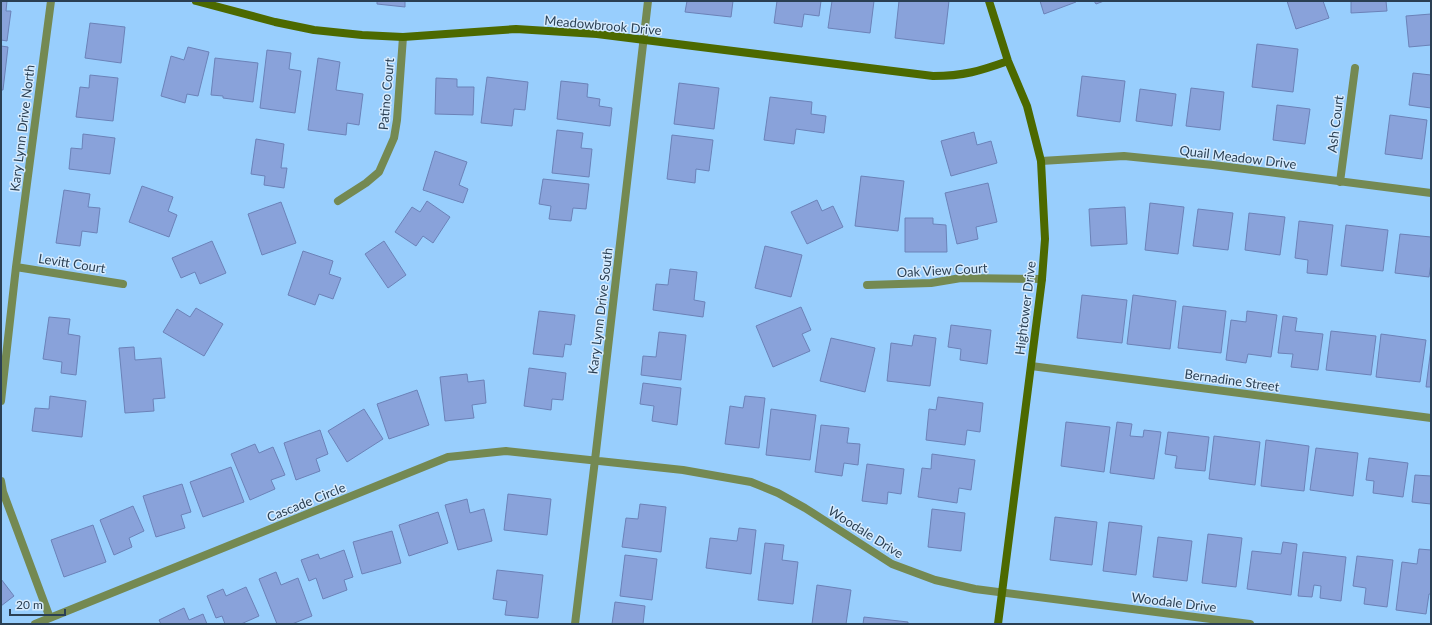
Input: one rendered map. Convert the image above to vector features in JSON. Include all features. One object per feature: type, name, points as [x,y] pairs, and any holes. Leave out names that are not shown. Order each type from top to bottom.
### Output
[{"type":"street","name":"Kary Lynn Drive North","points":[[1,401],[16,267],[51,1]]},
{"type":"street","name":"Meadowbrook Drive","points":[[196,1],[275,22],[314,30],[362,35],[403,37],[516,29],[598,34],[933,76],[955,76],[977,72],[1008,61]]},
{"type":"street","name":"Kary Lynn Drive South","points":[[575,624],[648,1]]},
{"type":"street","name":"Hightower Drive","points":[[988,1],[1008,61],[1027,106],[1041,161],[1045,240],[1042,279],[998,624]]},
{"type":"street","name":"Patino Court","points":[[338,201],[366,184],[379,172],[394,138],[398,120],[403,37]]},
{"type":"street","name":"Ash Court","points":[[1340,182],[1354,68]]},
{"type":"street","name":"Quail Meadow Drive","points":[[1041,161],[1124,156],[1214,165],[1431,193]]},
{"type":"street","name":"Levitt Court","points":[[16,267],[123,284]]},
{"type":"street","name":"Oak View Court","points":[[867,285],[931,283],[961,278],[1042,279]]},
{"type":"street","name":"Bernadine Street","points":[[1031,366],[1431,418]]},
{"type":"street","name":"Cascade Circle","points":[[35,624],[448,458],[506,451],[595,460]]},
{"type":"street","name":"Woodale Drive","points":[[595,460],[683,470],[751,482],[778,493],[805,508],[892,564],[935,580],[975,589],[1250,624]]},
{"type":"street","points":[[1,481],[3,492],[50,618]]},
{"type":"building","points":[[1,1],[7,1],[6,11],[11,11],[7,41],[1,40]]},
{"type":"building","points":[[377,1],[405,1],[405,7],[377,4]]},
{"type":"building","points":[[687,1],[733,1],[731,17],[685,12]]},
{"type":"building","points":[[777,1],[821,1],[819,16],[804,14],[802,27],[774,23]]},
{"type":"building","points":[[832,1],[874,1],[870,33],[828,28]]},
{"type":"building","points":[[899,1],[949,1],[944,44],[895,38]]},
{"type":"building","points":[[1040,1],[1076,1],[1076,2],[1044,14]]},
{"type":"building","points":[[1094,1],[1104,1],[1096,4]]},
{"type":"building","points":[[1287,1],[1323,1],[1329,18],[1296,29]]},
{"type":"building","points":[[1351,1],[1386,1],[1387,11],[1351,13]]},
{"type":"building","points":[[1431,14],[1431,45],[1409,47],[1406,16]]},
{"type":"building","points":[[90,23],[125,27],[121,63],[85,58]]},
{"type":"building","points":[[1257,44],[1298,49],[1293,92],[1252,87]]},
{"type":"building","points":[[1,46],[8,47],[3,90],[1,90]]},
{"type":"building","points":[[188,47],[209,52],[198,96],[187,94],[185,103],[161,96],[171,56],[184,60]]},
{"type":"building","points":[[267,50],[291,53],[289,69],[301,71],[295,113],[260,108]]},
{"type":"building","points":[[215,58],[258,63],[253,102],[211,95]]},
{"type":"building","points":[[318,58],[340,62],[336,90],[363,94],[359,125],[347,123],[346,135],[308,130]]},
{"type":"building","points":[[1413,73],[1431,75],[1431,108],[1409,105]]},
{"type":"building","points":[[90,75],[118,78],[113,121],[76,117],[80,87],[89,88]]},
{"type":"building","points":[[1082,76],[1125,81],[1120,122],[1077,116]]},
{"type":"building","points":[[487,77],[528,82],[525,110],[514,109],[512,126],[481,123]]},
{"type":"building","points":[[436,78],[457,79],[457,87],[474,87],[473,115],[435,114]]},
{"type":"building","points":[[561,81],[588,84],[587,97],[600,99],[599,106],[612,108],[610,126],[557,119]]},
{"type":"building","points":[[679,83],[719,88],[714,129],[674,124]]},
{"type":"building","points":[[1191,88],[1224,92],[1220,130],[1186,126]]},
{"type":"building","points":[[1140,89],[1176,94],[1172,126],[1136,121]]},
{"type":"building","points":[[770,97],[812,102],[811,114],[826,116],[824,133],[796,129],[794,144],[764,140]]},
{"type":"building","points":[[1277,105],[1310,109],[1305,144],[1273,140]]},
{"type":"building","points":[[1390,115],[1427,120],[1422,159],[1385,154]]},
{"type":"building","points":[[557,130],[583,133],[581,148],[592,149],[589,177],[552,173]]},
{"type":"building","points":[[974,132],[977,145],[991,141],[997,163],[951,176],[941,141]]},
{"type":"building","points":[[83,134],[115,138],[110,174],[69,169],[71,148],[82,149]]},
{"type":"building","points":[[672,135],[713,140],[709,171],[696,169],[695,183],[667,179]]},
{"type":"building","points":[[256,139],[284,144],[281,168],[287,168],[284,188],[264,185],[265,176],[251,174]]},
{"type":"building","points":[[435,151],[467,162],[459,185],[468,189],[463,203],[423,190]]},
{"type":"building","points":[[861,176],[904,181],[898,231],[855,226]]},
{"type":"building","points":[[543,179],[589,184],[586,209],[573,208],[571,221],[549,219],[551,206],[539,204]]},
{"type":"building","points":[[988,183],[997,222],[976,227],[978,239],[957,244],[945,193]]},
{"type":"building","points":[[142,186],[173,197],[168,211],[177,215],[169,237],[129,222]]},
{"type":"building","points":[[64,190],[90,194],[88,207],[100,208],[97,233],[82,231],[80,246],[56,243]]},
{"type":"building","points":[[817,200],[822,211],[833,206],[843,227],[807,244],[791,212]]},
{"type":"building","points":[[427,201],[450,217],[433,243],[423,236],[416,246],[395,232],[412,207],[420,212]]},
{"type":"building","points":[[281,202],[296,243],[262,255],[248,214]]},
{"type":"building","points":[[1150,203],[1184,207],[1178,254],[1145,250]]},
{"type":"building","points":[[1125,207],[1127,244],[1091,246],[1089,209]]},
{"type":"building","points":[[1198,209],[1233,213],[1228,250],[1193,246]]},
{"type":"building","points":[[1249,213],[1285,217],[1280,255],[1245,250]]},
{"type":"building","points":[[905,218],[933,218],[933,224],[946,225],[947,252],[905,252]]},
{"type":"building","points":[[1299,221],[1333,225],[1327,275],[1307,273],[1308,260],[1295,258]]},
{"type":"building","points":[[1346,225],[1388,230],[1383,271],[1341,266]]},
{"type":"building","points":[[1400,234],[1431,237],[1431,263],[1429,277],[1395,273]]},
{"type":"building","points":[[212,241],[226,273],[200,284],[195,272],[181,278],[172,258]]},
{"type":"building","points":[[384,241],[406,275],[388,288],[365,254]]},
{"type":"building","points":[[765,246],[802,255],[791,297],[755,288]]},
{"type":"building","points":[[303,251],[333,261],[329,274],[341,278],[333,299],[319,294],[315,305],[288,295]]},
{"type":"building","points":[[670,269],[697,272],[694,300],[705,302],[703,317],[653,310],[656,284],[668,285]]},
{"type":"building","points":[[1082,295],[1127,300],[1122,343],[1077,338]]},
{"type":"building","points":[[1133,295],[1176,301],[1170,349],[1127,344]]},
{"type":"building","points":[[1183,306],[1226,311],[1221,353],[1178,348]]},
{"type":"building","points":[[801,307],[811,330],[802,334],[810,351],[773,367],[756,326]]},
{"type":"building","points":[[196,308],[223,324],[204,356],[163,332],[177,309],[190,317]]},
{"type":"building","points":[[539,311],[575,315],[571,345],[565,344],[563,357],[533,354]]},
{"type":"building","points":[[1247,311],[1277,315],[1271,357],[1248,354],[1246,363],[1226,360],[1231,320],[1246,322]]},
{"type":"building","points":[[1283,316],[1297,318],[1295,331],[1323,334],[1318,370],[1291,367],[1293,354],[1278,353]]},
{"type":"building","points":[[49,317],[70,319],[68,334],[80,336],[76,375],[61,373],[62,362],[43,359]]},
{"type":"building","points":[[951,325],[991,330],[987,364],[960,360],[961,349],[948,347]]},
{"type":"building","points":[[1331,331],[1376,336],[1371,375],[1326,370]]},
{"type":"building","points":[[659,332],[686,335],[681,380],[641,375],[643,356],[656,357]]},
{"type":"building","points":[[1381,334],[1426,340],[1420,382],[1376,377]]},
{"type":"building","points":[[914,335],[936,338],[930,386],[887,381],[891,343],[912,346]]},
{"type":"building","points":[[831,338],[875,348],[865,392],[820,381]]},
{"type":"building","points":[[134,347],[135,360],[161,358],[165,398],[153,399],[154,411],[125,413],[119,348]]},
{"type":"building","points":[[1431,348],[1431,387],[1426,387]]},
{"type":"building","points":[[529,368],[566,373],[563,400],[552,399],[551,410],[524,406]]},
{"type":"building","points":[[467,374],[468,382],[484,380],[486,403],[472,405],[474,418],[445,421],[440,377]]},
{"type":"building","points":[[643,383],[681,388],[677,425],[652,421],[654,406],[640,404]]},
{"type":"building","points":[[417,390],[429,425],[389,439],[377,404]]},
{"type":"building","points":[[50,396],[86,401],[82,437],[32,431],[35,408],[49,409]]},
{"type":"building","points":[[745,396],[765,398],[759,448],[725,444],[730,406],[743,408]]},
{"type":"building","points":[[938,397],[983,403],[980,432],[967,430],[965,445],[926,440],[929,409],[936,410]]},
{"type":"building","points":[[364,409],[383,439],[347,462],[328,431]]},
{"type":"building","points":[[771,409],[816,415],[810,460],[766,455]]},
{"type":"building","points":[[1066,422],[1110,427],[1104,472],[1061,466]]},
{"type":"building","points":[[1117,422],[1132,424],[1130,436],[1143,437],[1144,430],[1161,432],[1154,479],[1110,473]]},
{"type":"building","points":[[821,425],[849,428],[847,443],[860,444],[858,465],[844,463],[842,476],[815,472]]},
{"type":"building","points":[[320,430],[328,454],[316,459],[320,471],[296,480],[284,443]]},
{"type":"building","points":[[1168,432],[1209,437],[1205,471],[1175,468],[1177,456],[1165,454]]},
{"type":"building","points":[[1214,436],[1260,442],[1255,485],[1209,479]]},
{"type":"building","points":[[1266,440],[1309,446],[1304,491],[1261,486]]},
{"type":"building","points":[[255,444],[259,453],[273,447],[285,475],[271,480],[275,489],[250,500],[231,454]]},
{"type":"building","points":[[1316,448],[1358,453],[1353,496],[1310,490]]},
{"type":"building","points":[[932,454],[975,460],[971,490],[959,488],[957,503],[918,497],[922,468],[931,469]]},
{"type":"building","points":[[1369,458],[1408,463],[1403,497],[1373,493],[1374,481],[1366,480]]},
{"type":"building","points":[[867,464],[904,469],[901,494],[888,492],[887,504],[862,501]]},
{"type":"building","points":[[231,467],[244,502],[203,517],[190,482]]},
{"type":"building","points":[[1415,475],[1431,476],[1431,504],[1412,502]]},
{"type":"building","points":[[182,484],[191,512],[181,515],[185,528],[156,537],[143,496]]},
{"type":"building","points":[[508,494],[551,499],[547,535],[504,530]]},
{"type":"building","points":[[467,499],[470,513],[484,509],[492,541],[458,550],[445,505]]},
{"type":"building","points":[[640,504],[666,507],[661,552],[622,547],[626,518],[638,519]]},
{"type":"building","points":[[133,506],[144,531],[129,538],[132,547],[114,555],[100,520]]},
{"type":"building","points":[[932,509],[965,513],[961,551],[928,547]]},
{"type":"building","points":[[438,512],[448,543],[409,556],[399,525]]},
{"type":"building","points":[[1055,517],[1097,522],[1092,565],[1050,560]]},
{"type":"building","points":[[1109,522],[1142,526],[1136,575],[1103,571]]},
{"type":"building","points":[[93,525],[106,562],[64,577],[51,540]]},
{"type":"building","points":[[739,528],[756,530],[751,574],[706,568],[710,538],[737,541]]},
{"type":"building","points":[[392,531],[401,563],[362,574],[353,542]]},
{"type":"building","points":[[1208,534],[1242,538],[1236,587],[1202,583]]},
{"type":"building","points":[[1158,537],[1192,541],[1187,581],[1153,577]]},
{"type":"building","points":[[1283,542],[1297,544],[1291,595],[1247,589],[1252,551],[1281,554]]},
{"type":"building","points":[[765,543],[784,545],[782,560],[798,562],[793,604],[758,600]]},
{"type":"building","points":[[1419,549],[1431,550],[1431,594],[1429,594],[1426,614],[1396,610],[1402,562],[1417,564]]},
{"type":"building","points":[[344,550],[353,577],[344,580],[347,590],[323,599],[316,578],[309,581],[301,560],[318,554],[320,559]]},
{"type":"building","points":[[1303,552],[1346,557],[1341,601],[1320,598],[1321,586],[1314,585],[1312,597],[1298,596]]},
{"type":"building","points":[[625,555],[657,559],[652,600],[620,596]]},
{"type":"building","points":[[1357,556],[1393,560],[1387,607],[1364,604],[1366,588],[1353,586]]},
{"type":"building","points":[[497,570],[543,575],[538,618],[505,615],[507,601],[493,599]]},
{"type":"building","points":[[276,572],[281,585],[298,578],[312,616],[292,624],[277,624],[259,579]]},
{"type":"building","points":[[1,579],[14,596],[1,606]]},
{"type":"building","points":[[817,585],[851,590],[846,624],[812,624]]},
{"type":"building","points":[[246,587],[259,616],[241,624],[225,624],[222,616],[216,618],[207,596],[223,589],[226,596]]},
{"type":"building","points":[[615,602],[645,606],[643,624],[612,624]]},
{"type":"building","points":[[184,608],[189,620],[203,614],[207,624],[161,624],[159,620]]},
{"type":"building","points":[[864,617],[908,622],[908,624],[863,624]]}]
